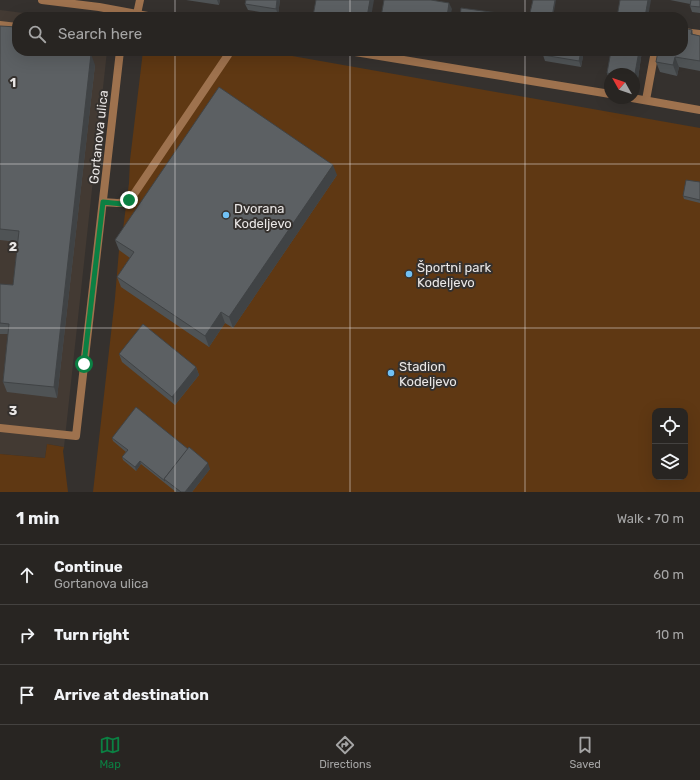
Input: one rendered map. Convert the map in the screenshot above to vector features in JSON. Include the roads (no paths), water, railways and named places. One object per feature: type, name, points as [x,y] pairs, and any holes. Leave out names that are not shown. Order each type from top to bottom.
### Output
[{"type":"street","points":[[42,0],[112,12]]},
{"type":"street","points":[[137,12],[140,0]]},
{"type":"street","points":[[0,25],[12,26]]},
{"type":"street","points":[[688,33],[700,34]]},
{"type":"street","name":"Gortanova ulica","points":[[0,428],[76,436],[119,56]]},
{"type":"street","points":[[103,202],[122,204],[129,200],[227,56]]},
{"type":"street","points":[[379,56],[604,93]]},
{"type":"street","points":[[646,100],[654,56]]},
{"type":"street","points":[[640,99],[700,110]]},
{"type":"place","name":"Dvorana Kodeljevo","points":[[226,215]]},
{"type":"place","name":"Športni park Kodeljevo","points":[[409,274]]},
{"type":"place","name":"Stadion Kodeljevo","points":[[391,373]]}]
